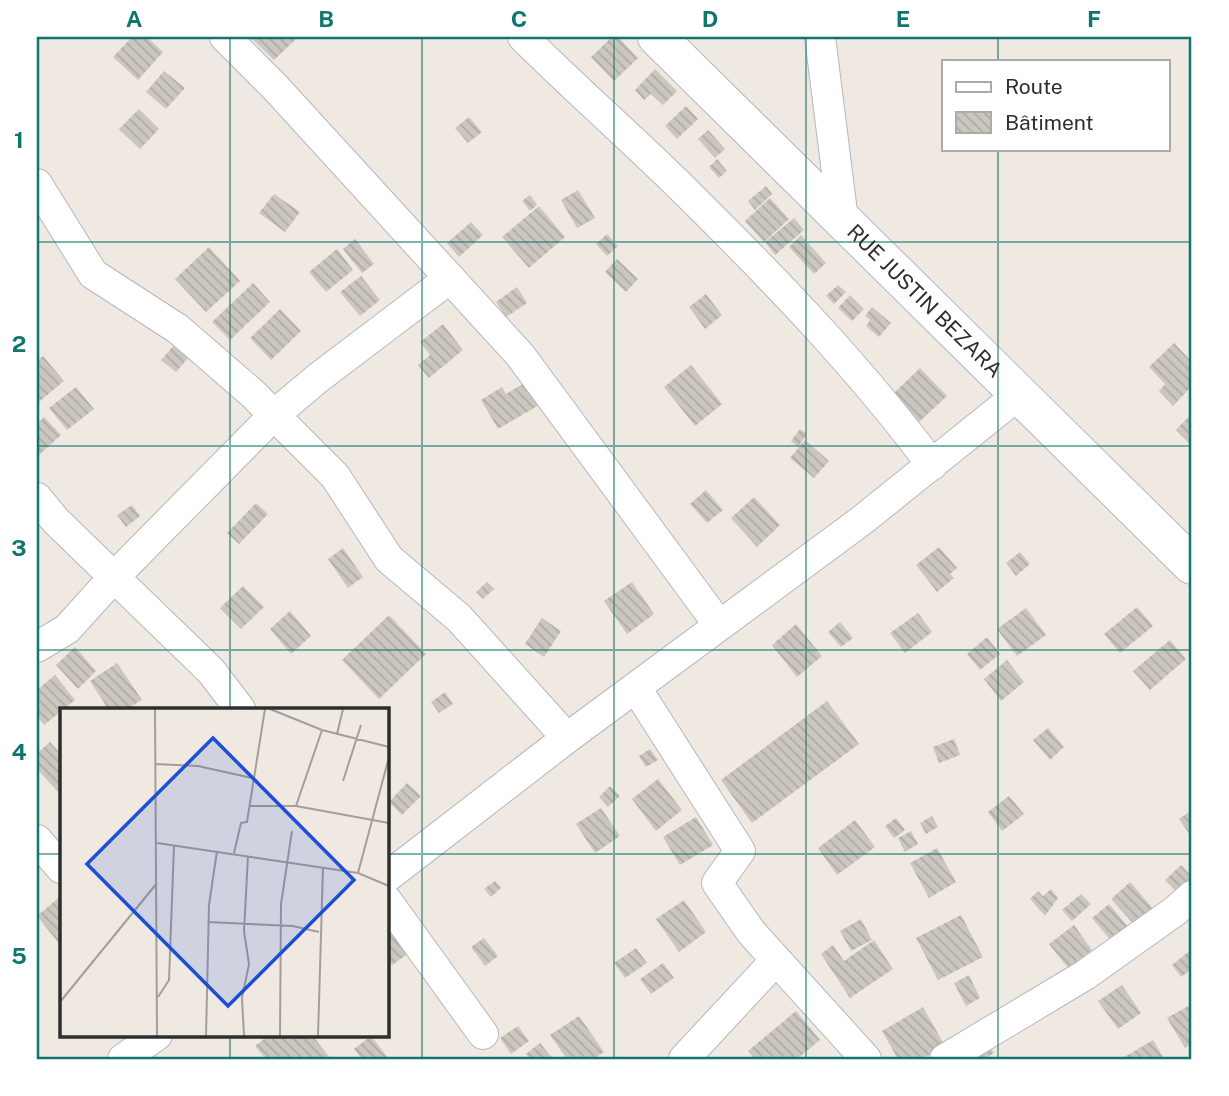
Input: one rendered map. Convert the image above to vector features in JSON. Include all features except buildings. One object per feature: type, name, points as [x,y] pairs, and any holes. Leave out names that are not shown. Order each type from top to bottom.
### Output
[{"type":"street","points":[[225,37],[275,87],[520,355],[719,625]]},
{"type":"street","points":[[523,37],[690,195],[768,276],[828,341],[932,465]]},
{"type":"street","name":"RUE JUSTIN BEZARA","points":[[657,37],[1192,565]]},
{"type":"street","points":[[820,37],[843,220]]},
{"type":"street","points":[[37,184],[93,274],[178,329],[253,394],[335,476],[389,559],[459,618],[567,738]]},
{"type":"street","points":[[37,648],[67,629],[114,577],[274,415],[318,378],[450,278]]},
{"type":"street","points":[[388,876],[567,738],[861,522],[1018,395]]},
{"type":"street","points":[[37,498],[56,521],[211,671],[239,708]]},
{"type":"street","points":[[636,688],[740,851],[717,883],[751,932],[866,1059]]},
{"type":"street","points":[[37,840],[60,867]]},
{"type":"street","points":[[945,1059],[1084,975],[1192,896]]},
{"type":"street","points":[[388,902],[483,1034]]},
{"type":"street","points":[[684,1059],[776,960]]},
{"type":"street","points":[[123,1059],[156,1036]]}]
